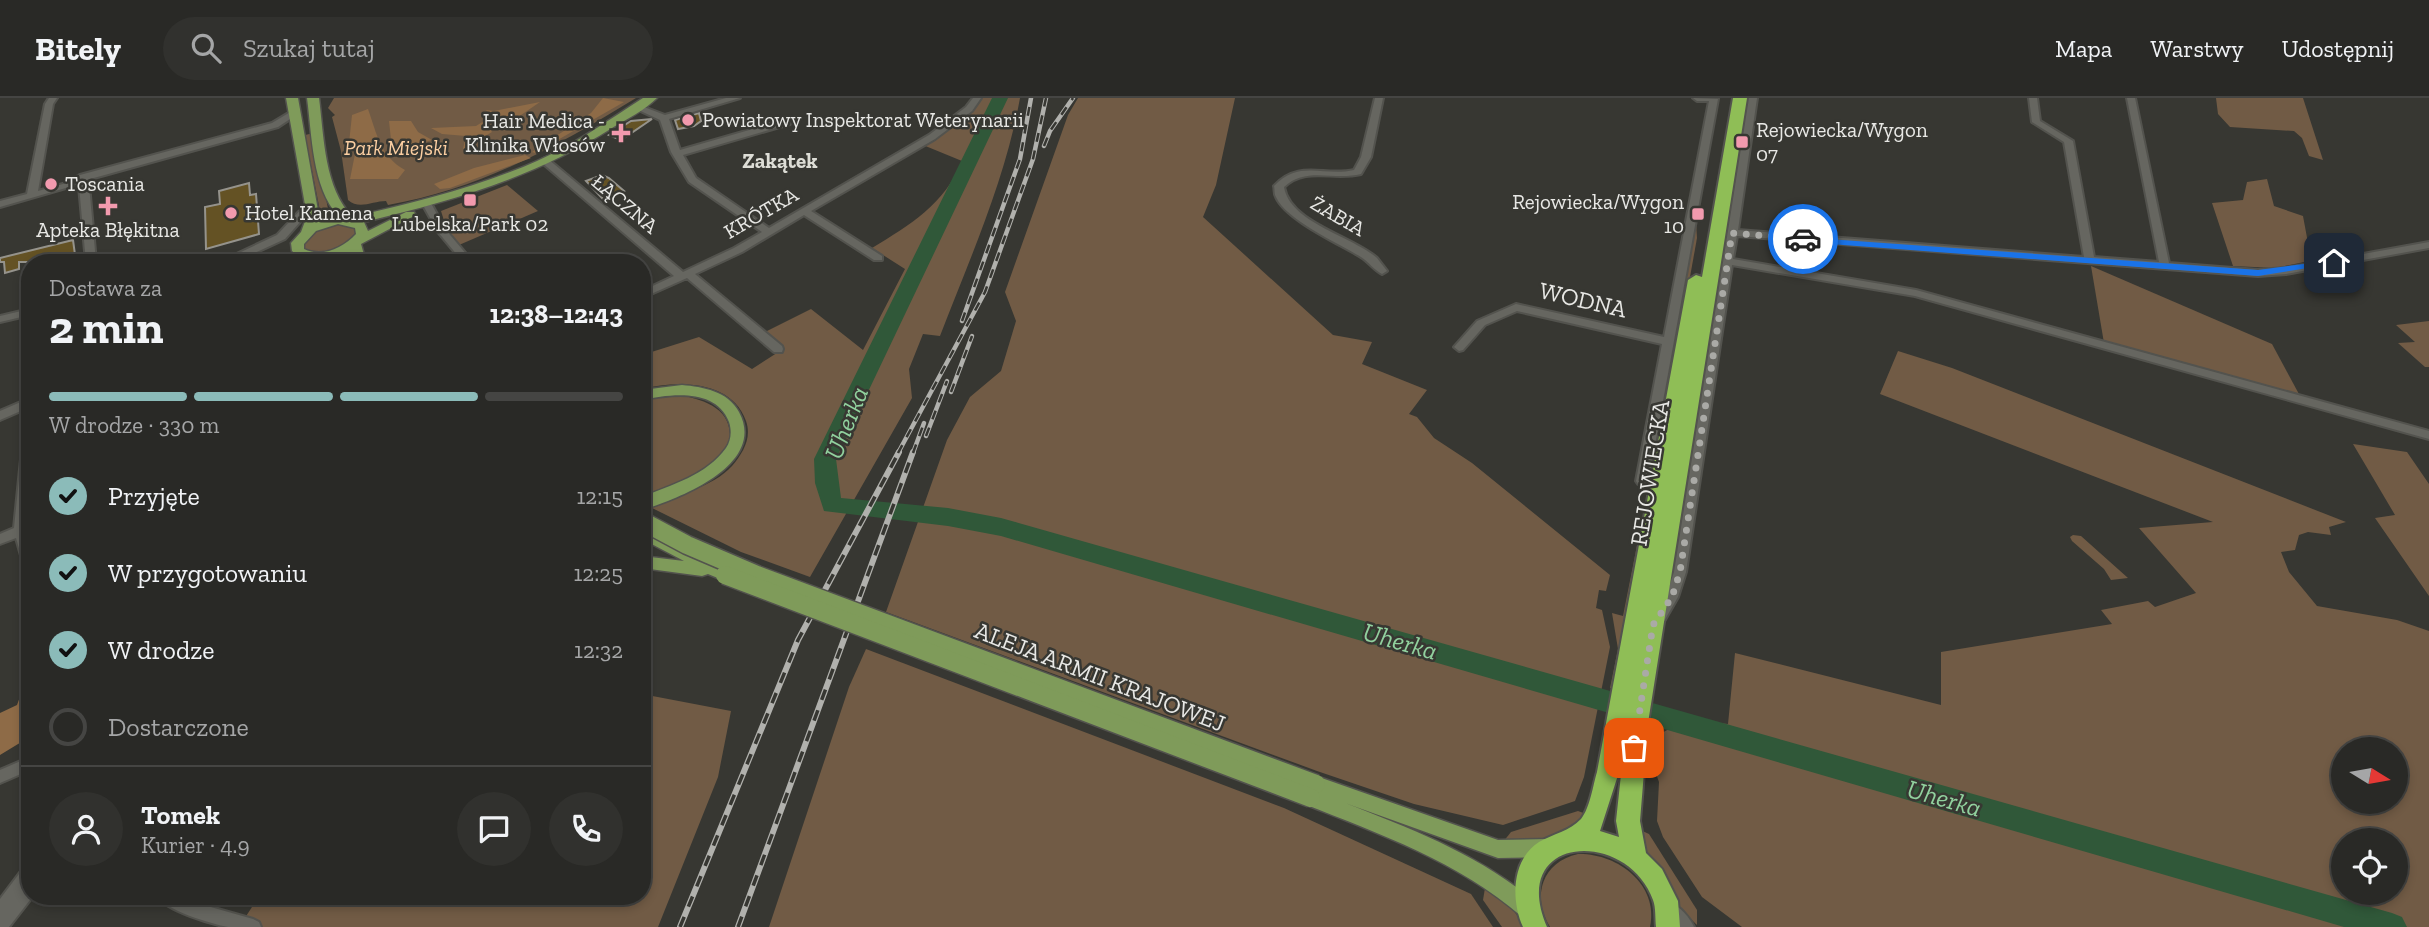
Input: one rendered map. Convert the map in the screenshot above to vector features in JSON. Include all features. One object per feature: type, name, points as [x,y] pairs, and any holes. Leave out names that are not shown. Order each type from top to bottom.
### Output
[{"type":"highway","name":"REJOWIECKA","points":[[1573,840],[1586,831],[1598,812],[1627,722],[1651,483],[1719,98]]},
{"type":"highway","name":"REJOWIECKA","points":[[1632,693],[1653,625],[1740,98]]},
{"type":"highway","name":"REJOWIECKA","points":[[1627,722],[1628,821],[1635,857]]},
{"type":"highway","points":[[1531,918],[1525,894],[1531,868],[1549,848],[1573,840],[1598,841],[1635,857],[1656,879],[1667,916]]},
{"type":"main road","points":[[292,98],[313,219],[296,248],[306,254]]},
{"type":"main road","points":[[313,98],[330,191],[337,212],[362,228],[356,242],[358,254]]},
{"type":"main road","points":[[328,254],[337,253],[444,200],[545,162],[651,98]]},
{"type":"main road","points":[[304,233],[328,222],[351,221],[444,200]]},
{"type":"main road","points":[[651,394],[672,390],[707,394],[731,411],[738,430],[732,451],[718,466],[698,479],[651,500]]},
{"type":"main road","name":"ALEJA ARMII KRAJOWEJ","points":[[651,526],[687,545],[757,575],[1313,791],[1495,883],[1531,918]]},
{"type":"main road","name":"ALEJA ARMII KRAJOWEJ","points":[[651,537],[725,575],[1313,791],[1498,849],[1549,848]]},
{"type":"main road","points":[[651,563],[686,566],[725,575]]},
{"type":"street","points":[[32,195],[49,104],[53,98]]},
{"type":"street","points":[[636,107],[664,118],[736,98]]},
{"type":"street","name":"KRÓTKA","points":[[651,290],[769,232],[932,137],[969,110],[977,98]]},
{"type":"street","name":"ŻABIA","points":[[1379,98],[1366,157],[1358,172],[1298,174],[1287,178],[1279,189],[1282,202],[1294,213],[1371,258],[1382,271]]},
{"type":"street","points":[[1651,483],[1669,342],[1719,98],[1697,98]]},
{"type":"street","points":[[1653,625],[1672,597],[1680,572],[1753,98]]},
{"type":"street","points":[[2033,98],[2036,122],[2068,141],[2090,261]]},
{"type":"street","points":[[2131,98],[2165,266]]},
{"type":"street","points":[[664,118],[677,154],[700,188],[769,232]]},
{"type":"street","points":[[0,204],[79,179],[296,120]]},
{"type":"street","points":[[677,154],[787,122]]},
{"type":"street","name":"ŁĄCZNA","points":[[545,162],[778,349]]},
{"type":"street","points":[[79,179],[84,185],[90,254]]},
{"type":"street","points":[[245,254],[281,237],[311,204]]},
{"type":"street","points":[[429,207],[441,230],[461,254]]},
{"type":"street","points":[[804,211],[878,258]]},
{"type":"street","points":[[249,254],[304,233]]},
{"type":"street","points":[[1732,233],[2274,273],[2429,245]]},
{"type":"street","points":[[1728,261],[1916,293],[2429,435]]},
{"type":"street","name":"WODNA","points":[[1459,347],[1481,323],[1516,307],[1669,342]]},
{"type":"street","points":[[0,319],[21,314]]},
{"type":"street","points":[[0,416],[21,406]]},
{"type":"street","points":[[0,538],[21,530]]},
{"type":"street","points":[[0,777],[21,767]]},
{"type":"street","points":[[0,912],[21,883]]},
{"type":"street","points":[[0,926],[21,899]]},
{"type":"street","points":[[184,905],[253,927]]},
{"type":"street","points":[[1667,916],[1686,927]]},
{"type":"green space","name":"Park Miejski","points":[[334,98],[636,98],[548,149],[486,177],[422,198],[388,205],[386,201],[361,205],[348,200],[341,151],[332,117],[335,115],[328,108]]},
{"type":"green space","points":[[980,98],[1020,98],[986,219],[940,336],[923,334],[909,369],[912,398],[810,577],[741,552],[651,507],[715,480],[724,473],[743,451],[748,427],[739,407],[716,390],[687,384],[651,387],[651,352],[699,337],[752,369],[783,349],[765,332],[811,309],[863,350],[905,269],[872,248],[925,212],[946,190],[962,161],[923,145]]},
{"type":"green space","points":[[1078,98],[1235,98],[1216,185],[1203,217],[1333,335],[1372,342],[1362,364],[1427,390],[1409,414],[1417,417],[1434,438],[1472,463],[1610,575],[1606,591],[1599,590],[1596,608],[1602,610],[1610,647],[1584,777],[1575,801],[1503,825],[1414,804],[1317,771],[886,612],[947,440],[970,397],[1001,371],[1016,321],[1005,292],[1068,115]]},
{"type":"green space","points":[[2216,98],[2303,98],[2323,160],[2309,156],[2302,138],[2294,131],[2230,127],[2218,114]]},
{"type":"green space","points":[[314,133],[328,209],[320,211],[305,135]]},
{"type":"green space","points":[[2267,179],[2274,206],[2303,216],[2308,243],[2319,259],[2275,268],[2233,266],[2212,203],[2243,200],[2247,182]]},
{"type":"green space","points":[[507,185],[538,211],[459,245],[446,227],[441,211]]},
{"type":"green space","points":[[1731,190],[1735,191],[1682,542],[1670,590],[1666,587]]},
{"type":"green space","points":[[1696,221],[1697,238],[1655,472],[1649,477]]},
{"type":"green space","points":[[337,223],[356,228],[356,237],[325,252],[304,249],[303,242],[310,233]]},
{"type":"green space","points":[[2091,266],[2272,344],[2300,396],[2104,343]]},
{"type":"green space","points":[[2429,321],[2429,367],[2425,367],[2398,343],[2415,342],[2396,325]]},
{"type":"green space","points":[[1898,351],[1952,368],[2346,522],[2329,527],[2331,535],[2308,532],[2299,535],[2295,550],[2281,552],[2289,572],[2317,606],[2397,620],[2429,631],[2429,927],[1742,927],[1702,897],[1663,837],[1657,821],[1659,782],[1655,771],[1659,758],[1656,736],[1686,720],[1728,724],[1735,653],[1941,705],[1941,652],[2112,624],[2101,610],[2148,601],[2155,607],[2196,593],[2139,528],[2213,522],[1880,394]]},
{"type":"green space","points":[[681,395],[716,408],[727,421],[730,440],[703,470],[651,495],[651,399]]},
{"type":"green space","points":[[2353,444],[2407,452],[2429,484],[2429,596],[2375,518],[2395,515]]},
{"type":"green space","points":[[1648,490],[1650,493],[1614,689],[1610,688],[1618,649],[1612,613],[1623,616]]},
{"type":"green space","points":[[2081,536],[2128,578],[2111,580],[2104,569],[2072,541],[2070,537]]},
{"type":"green space","points":[[866,649],[1284,808],[1471,894],[1493,927],[769,927],[849,687]]},
{"type":"green space","points":[[651,696],[731,711],[718,777],[658,927],[239,927],[252,907],[244,905],[651,905]]},
{"type":"green space","points":[[1578,811],[1586,814],[1580,823],[1535,845],[1503,842],[1511,832]]},
{"type":"green space","points":[[1636,828],[1649,834],[1697,910],[1697,925],[1677,904],[1661,880]]},
{"type":"green space","points":[[1578,854],[1607,859],[1632,874],[1648,897],[1650,927],[1550,927],[1541,904],[1543,882],[1556,864]]},
{"type":"green space","points":[[1485,888],[1512,908],[1525,927],[1502,927],[1483,900]]},
{"type":"shaded area","points":[[603,98],[624,102],[535,153],[532,152],[591,113]]},
{"type":"shaded area","points":[[540,102],[502,128],[486,110],[494,111]]},
{"type":"shaded area","points":[[368,109],[385,151],[405,170],[398,179],[350,179],[356,149],[349,143],[352,115]]},
{"type":"shaded area","points":[[389,121],[411,121],[418,132],[432,140],[405,149],[391,140]]},
{"type":"shaded area","points":[[484,121],[492,132],[463,149],[466,136],[442,134],[431,128],[476,126]]},
{"type":"shaded area","points":[[525,155],[531,158],[450,188],[440,189],[434,184],[474,168]]},
{"type":"shaded area","points":[[21,694],[21,742],[0,755],[0,713],[17,705]]},
{"type":"building","name":"Powiatowy Inspektorat Weterynarii","points":[[699,113],[701,121],[694,126],[678,129],[675,120]]},
{"type":"building","points":[[652,119],[621,140],[609,135],[631,121]]},
{"type":"building","points":[[602,175],[624,191],[603,199],[586,181]]},
{"type":"building","name":"Hotel Kamena","points":[[249,183],[250,195],[256,194],[259,234],[206,249],[205,207],[220,204],[219,191]]},
{"type":"building","points":[[73,240],[75,254],[21,254],[19,269],[5,273],[4,262],[0,262],[0,258]]},
{"type":"waterway","name":"Uherka","points":[[1000,98],[825,459],[826,483],[832,505],[948,517],[1001,527],[2392,927]]},
{"type":"railway","points":[[962,321],[1020,159],[1031,98]]},
{"type":"railway","points":[[898,453],[985,292],[1033,159],[1046,98]]},
{"type":"railway","points":[[1044,146],[1050,131],[1073,98]]},
{"type":"railway","points":[[951,392],[972,336]]},
{"type":"railway","points":[[926,436],[947,381]]},
{"type":"railway","points":[[913,453],[924,423]]},
{"type":"railway","points":[[680,927],[798,640],[899,452]]},
{"type":"railway","points":[[738,927],[913,452]]},
{"type":"way so far","points":[[1634,748],[1653,625],[1672,597],[1680,572],[1732,233],[1803,239]]},
{"type":"place","name":"Powiatowy Inspektorat Weterynarii","points":[[688,120]]},
{"type":"place","name":"Hair Medica - Klinika Włosów","points":[[621,133]]},
{"type":"place","name":"Rejowiecka/Wygon 07","points":[[1742,142]]},
{"type":"place","name":"Toscania","points":[[51,184]]},
{"type":"place","name":"Lubelska/Park 02","points":[[470,200]]},
{"type":"place","name":"Apteka Błękitna","points":[[108,206]]},
{"type":"place","name":"Hotel Kamena","points":[[231,213]]},
{"type":"place","name":"Rejowiecka/Wygon 10","points":[[1698,214]]},
{"type":"district","name":"Zakątek","points":[[780,161]]},
{"type":"route","points":[[1803,239],[2258,273],[2334,263]]}]
